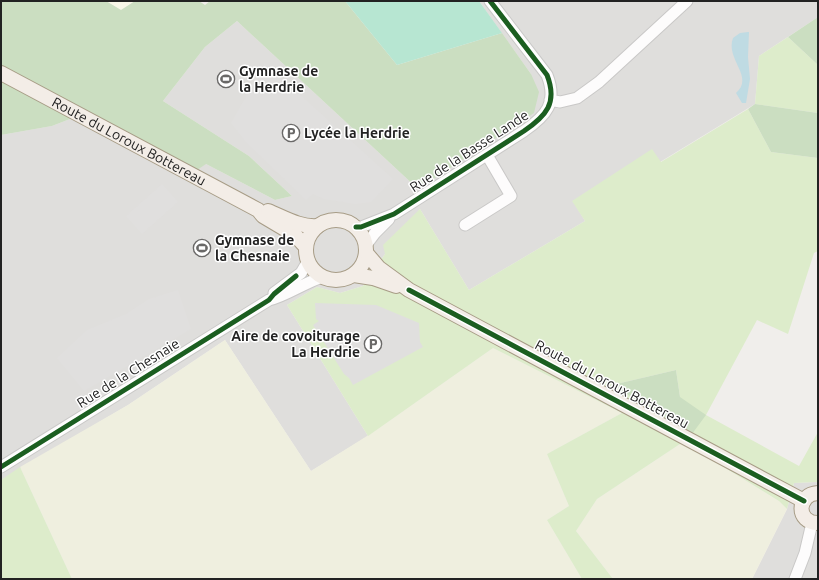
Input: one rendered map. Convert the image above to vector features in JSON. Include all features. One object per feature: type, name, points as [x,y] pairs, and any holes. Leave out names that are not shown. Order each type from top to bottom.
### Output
[{"type":"main road","name":"Route du Loroux Bottereau","points":[[1,73],[258,210],[263,216],[295,235],[307,254]]},
{"type":"main road","name":"Route du Loroux Bottereau","points":[[258,210],[265,210],[300,224],[318,226]]},
{"type":"main road","points":[[334,220],[342,220],[356,227],[361,232],[366,250],[364,262],[360,269],[354,275],[346,279],[338,280],[330,280],[316,273],[307,254],[308,239],[312,232],[325,222],[334,220]]},
{"type":"main road","name":"Route du Loroux Bottereau","points":[[366,250],[379,268],[409,290],[792,493],[804,501]]},
{"type":"main road","name":"Route du Loroux Bottereau","points":[[354,275],[373,278],[409,290]]},
{"type":"main road","points":[[815,523],[808,521],[802,514],[802,505],[811,494],[818,493]]},
{"type":"street","name":"Rue de la Basse Lande","points":[[394,214],[487,155],[544,116],[550,100],[550,84],[546,75],[490,1]]},
{"type":"street","points":[[550,100],[567,102],[577,98],[599,82],[687,1]]},
{"type":"street","points":[[465,225],[511,196],[487,155]]},
{"type":"street","points":[[356,227],[361,227],[394,214]]},
{"type":"street","points":[[366,250],[375,233],[394,214]]},
{"type":"street","points":[[269,300],[274,294],[301,273],[307,254]]},
{"type":"street","points":[[269,300],[322,277]]},
{"type":"street","name":"Rue de la Chesnaie","points":[[1,467],[269,300]]},
{"type":"street","points":[[795,579],[815,523]]},
{"type":"shaded area","points":[[106,1],[135,1],[121,10]]},
{"type":"shaded area","points":[[479,1],[818,1],[818,17],[759,56],[755,104],[660,162],[652,150],[573,201],[585,221],[469,290],[420,209],[385,254],[363,286],[340,293],[317,287],[287,305],[368,436],[311,471],[225,340],[128,405],[1,480],[1,135],[52,126],[88,112],[206,164],[275,200],[292,196],[249,156],[163,101],[205,47],[237,21],[418,189],[531,74]]},
{"type":"shaded area","name":"Lycée la Herdrie","points":[[265,63],[393,179],[371,202],[355,204],[324,199],[313,194],[306,200],[246,142],[231,123]]},
{"type":"shaded area","points":[[162,184],[178,202],[142,234],[126,216]]},
{"type":"shaded area","points":[[178,290],[191,329],[84,391],[57,358],[87,330],[126,314],[149,299]]},
{"type":"shaded area","name":"Aire de covoiturage La Herdrie","points":[[315,303],[376,305],[419,323],[420,342],[423,347],[353,385],[349,378],[344,374],[313,325],[319,321],[316,319]]},
{"type":"shaded area","points":[[794,483],[818,483],[818,579],[752,579],[787,509]]},
{"type":"green space","points":[[1,1],[106,1],[121,10],[135,1],[199,1],[205,5],[210,1],[345,1],[397,65],[502,33],[531,74],[539,92],[534,113],[418,189],[237,21],[205,47],[163,101],[249,156],[292,196],[275,200],[206,164],[194,172],[88,112],[52,126],[1,135]]},
{"type":"green space","points":[[345,1],[479,1],[502,33],[397,65]]},
{"type":"green space","points":[[818,17],[818,65],[788,37]]},
{"type":"green space","points":[[788,37],[818,65],[818,113],[755,104],[759,56]]},
{"type":"green space","points":[[755,104],[818,113],[818,158],[771,152],[748,109]]},
{"type":"green space","points":[[748,109],[771,152],[818,158],[818,251],[814,253],[788,334],[757,320],[706,415],[799,466],[818,432],[818,483],[794,483],[787,509],[779,501],[683,442],[597,499],[576,531],[613,579],[582,579],[547,520],[569,506],[547,454],[622,413],[493,348],[368,436],[287,305],[317,287],[340,293],[363,286],[385,254],[383,245],[420,209],[469,290],[585,221],[572,201],[652,149],[661,162]],"holes":[[[676,370],[680,397],[612,385]]]},
{"type":"green space","points":[[225,340],[311,471],[375,431],[493,348],[622,413],[547,454],[569,506],[547,520],[582,579],[72,579],[20,467],[128,405]]},
{"type":"green space","points":[[676,370],[680,397],[706,415],[692,434],[612,385]]},
{"type":"green space","points":[[683,442],[779,501],[787,509],[752,579],[613,579],[576,531],[597,499]]},
{"type":"green space","points":[[20,467],[72,579],[1,579],[1,480]]},
{"type":"water","points":[[749,32],[748,57],[750,79],[746,103],[742,103],[736,93],[741,87],[742,81],[732,46],[733,38],[740,33]]},
{"type":"cycle path","points":[[356,227],[361,227],[394,214],[524,131],[538,120],[548,108],[551,93],[547,75],[490,1]]},
{"type":"cycle path","points":[[1,467],[269,300],[296,276]]},
{"type":"cycle path","points":[[409,290],[804,501]]},
{"type":"place","name":"Gymnase de la Herdrie","points":[[226,79]]},
{"type":"place","name":"Lycée la Herdrie","points":[[291,133]]},
{"type":"place","name":"Gymnase de la Chesnaie","points":[[202,248]]},
{"type":"place","name":"Aire de covoiturage La Herdrie","points":[[373,344]]}]
